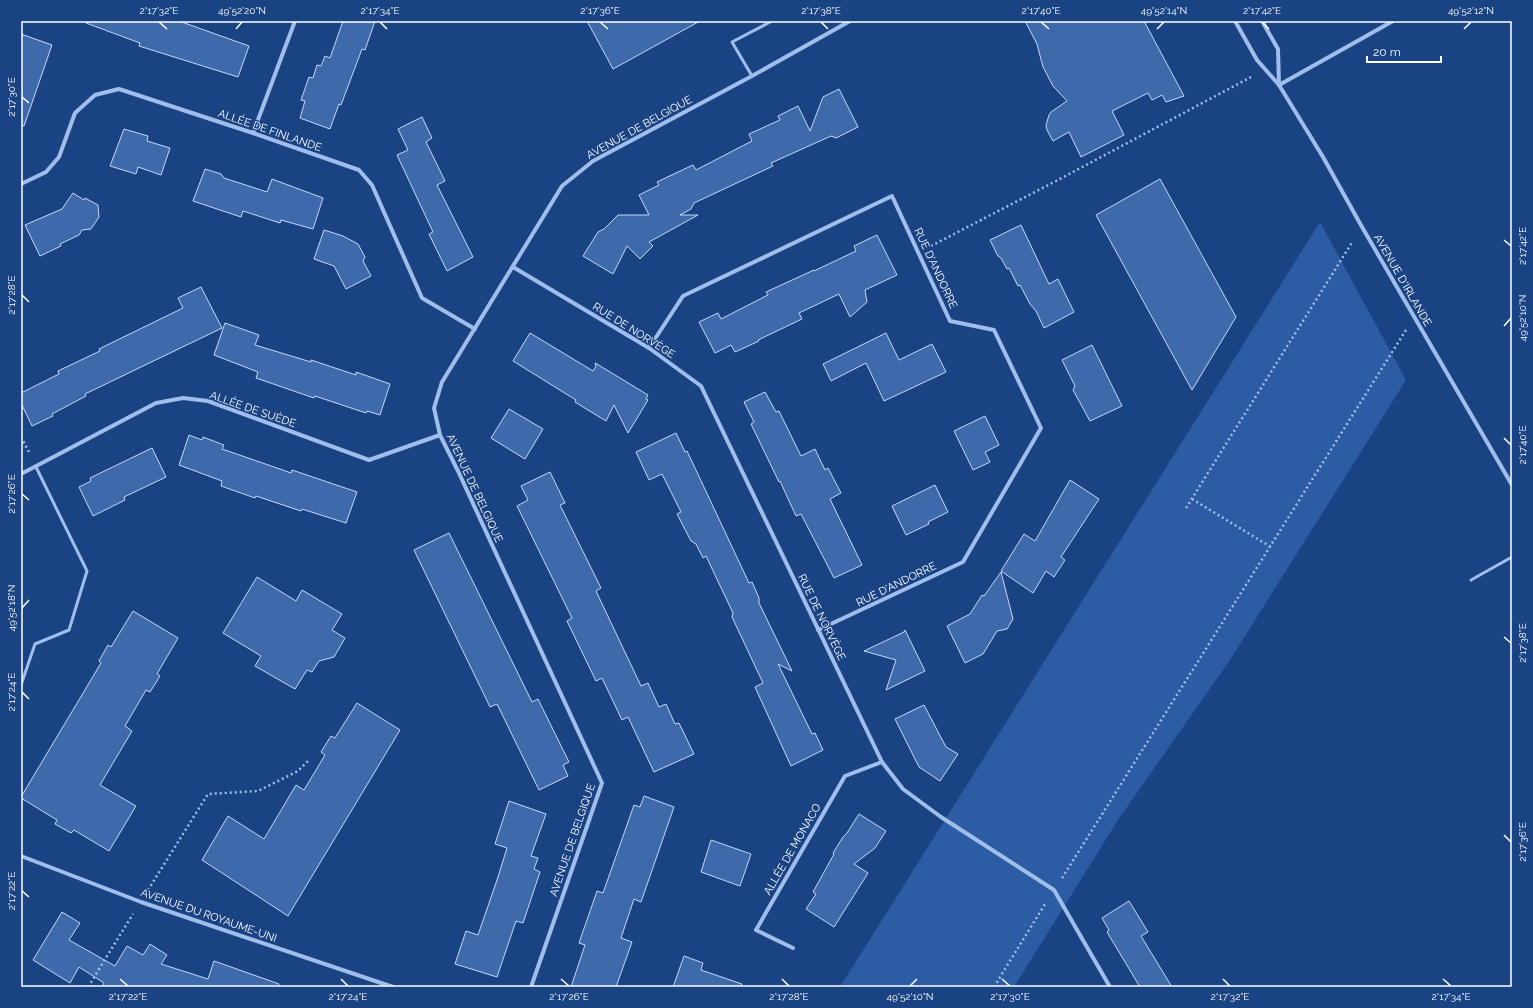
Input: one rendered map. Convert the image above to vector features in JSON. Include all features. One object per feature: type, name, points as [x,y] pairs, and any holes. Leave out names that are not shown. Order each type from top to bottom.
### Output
[{"type":"street","points":[[254,133],[295,21]]},
{"type":"street","name":"AVENUE DE BELGIQUE","points":[[531,987],[602,783],[440,435],[434,408],[442,382],[562,186],[593,161],[752,76],[850,21]]},
{"type":"street","name":"AVENUE D'IRLANDE","points":[[1235,21],[1257,60],[1279,85],[1323,156],[1362,227],[1512,484]]},
{"type":"street","points":[[1262,21],[1278,49],[1279,85],[1393,21]]},
{"type":"street","name":"ALLÉE DE FINLANDE","points":[[21,184],[46,172],[59,157],[75,113],[95,95],[119,89],[254,133],[359,170],[372,185],[422,298],[475,329]]},
{"type":"street","name":"RUE D'ANDORRE","points":[[649,348],[684,296],[892,196],[950,321],[994,330],[1041,428],[963,562],[818,630]]},
{"type":"street","name":"RUE DE NORVÈGE","points":[[513,267],[649,348],[701,386],[882,762],[903,789],[941,818],[1054,890],[1110,987]]},
{"type":"street","name":"ALLÉE DE SUÈDE","points":[[21,474],[156,403],[183,398],[208,401],[369,460],[440,435]]},
{"type":"street","name":"ALLÉE DE MONACO","points":[[793,948],[756,930],[845,776],[882,762]]},
{"type":"street","name":"AVENUE DU ROYAUME-UNI","points":[[21,856],[141,902],[393,987]]},
{"type":"lane","points":[[752,76],[732,42],[772,21]]},
{"type":"lane","points":[[21,685],[36,644],[69,630],[88,571],[36,467]]},
{"type":"lane","points":[[1471,580],[1512,557]]},
{"type":"path","points":[[919,252],[1265,70]]},
{"type":"path","points":[[1186,508],[1362,227]]},
{"type":"path","points":[[994,987],[1414,317]]},
{"type":"path","points":[[1192,499],[1270,547]]},
{"type":"path","points":[[88,987],[208,794],[258,791],[298,771],[308,761]]},
{"type":"shaded area","points":[[1320,222],[1406,380],[1230,660],[1118,820],[1014,987],[840,987]]},
{"type":"building","points":[[86,21],[179,21],[249,46],[238,77],[139,46],[140,43],[86,23]]},
{"type":"building","points":[[343,21],[375,21],[365,50],[362,49],[341,105],[339,104],[330,129],[300,118],[305,101],[301,100],[309,77],[313,78],[317,65],[321,66],[325,56],[330,58]]},
{"type":"building","points":[[587,21],[700,21],[613,69]]},
{"type":"building","points":[[1025,21],[1144,21],[1184,96],[1166,102],[1162,95],[1152,100],[1148,93],[1112,111],[1124,135],[1081,157],[1069,132],[1053,141],[1047,130],[1046,125],[1051,112],[1067,101],[1053,86],[1043,67],[1037,44]]},
{"type":"building","points":[[21,34],[52,45],[24,126],[21,125]]},
{"type":"building","points":[[839,89],[858,127],[836,138],[831,136],[771,163],[773,166],[694,203],[691,209],[680,215],[698,215],[649,242],[653,246],[640,259],[627,246],[613,274],[583,256],[598,232],[604,229],[618,215],[649,215],[639,195],[659,185],[657,182],[693,165],[696,170],[752,141],[749,134],[780,120],[778,116],[798,106],[810,131],[823,97]]},
{"type":"building","points":[[422,117],[432,138],[426,142],[445,181],[437,185],[473,257],[447,271],[429,234],[433,232],[397,155],[408,150],[398,129]]},
{"type":"building","points":[[124,129],[148,136],[147,141],[170,148],[161,175],[138,167],[136,174],[110,166]]},
{"type":"building","points":[[205,169],[221,174],[224,178],[267,192],[272,179],[323,198],[313,229],[281,220],[280,223],[243,211],[241,217],[193,201]]},
{"type":"building","points":[[1160,179],[1236,317],[1192,390],[1096,215]]},
{"type":"building","points":[[73,193],[84,200],[85,198],[98,205],[99,217],[91,229],[82,230],[79,235],[40,256],[25,225],[62,209]]},
{"type":"building","points":[[1021,225],[1049,284],[1058,279],[1074,312],[1044,328],[1036,311],[1030,304],[1020,285],[1018,286],[1009,268],[1007,269],[1001,258],[998,256],[990,240]]},
{"type":"building","points":[[324,230],[343,236],[358,244],[365,257],[363,261],[371,276],[346,289],[334,266],[314,259]]},
{"type":"building","points":[[877,235],[897,275],[865,290],[867,302],[850,317],[839,294],[799,313],[802,319],[758,340],[759,341],[735,352],[731,345],[715,353],[699,322],[718,313],[721,319],[768,295],[766,292],[856,251],[854,246]]},
{"type":"building","points":[[201,287],[222,328],[85,394],[86,396],[52,414],[53,416],[32,426],[21,403],[21,393],[59,374],[58,371],[100,351],[99,349],[183,308],[178,298]]},
{"type":"building","points":[[225,323],[259,335],[255,345],[311,362],[311,360],[356,375],[356,372],[390,384],[380,415],[367,411],[366,413],[315,396],[314,398],[256,378],[258,372],[214,355]]},
{"type":"building","points":[[530,333],[593,371],[596,366],[595,363],[648,395],[646,399],[648,400],[628,433],[614,405],[606,421],[575,402],[576,400],[513,361]]},
{"type":"building","points":[[886,333],[899,360],[932,344],[946,372],[884,401],[866,363],[831,381],[823,364]]},
{"type":"building","points":[[1092,345],[1122,406],[1090,421],[1073,390],[1075,386],[1062,360]]},
{"type":"building","points":[[765,392],[776,412],[779,411],[801,456],[815,449],[825,470],[828,468],[841,493],[830,499],[862,565],[834,578],[801,514],[796,516],[751,424],[754,422],[744,402]]},
{"type":"building","points":[[509,409],[543,429],[525,459],[491,438]]},
{"type":"building","points":[[985,416],[999,445],[985,452],[990,462],[973,470],[954,431]]},
{"type":"building","points":[[676,433],[685,452],[687,451],[749,583],[752,582],[759,598],[759,603],[792,671],[778,664],[812,734],[815,733],[823,750],[791,766],[755,687],[763,683],[732,617],[733,613],[706,556],[703,558],[696,544],[691,541],[677,514],[681,512],[662,474],[649,480],[636,452]]},
{"type":"building","points":[[189,435],[202,440],[203,437],[224,445],[222,449],[291,473],[292,470],[357,492],[346,523],[302,509],[301,511],[256,496],[255,498],[221,486],[222,481],[179,465]]},
{"type":"building","points":[[152,448],[166,477],[124,497],[125,500],[93,516],[79,487],[91,481],[90,478]]},
{"type":"building","points":[[550,472],[565,503],[560,505],[601,588],[596,591],[641,686],[648,683],[659,707],[666,704],[675,724],[679,723],[694,754],[654,772],[628,717],[622,720],[602,678],[596,681],[567,621],[572,618],[517,506],[528,500],[521,486]]},
{"type":"building","points":[[1070,480],[1099,499],[1061,557],[1065,560],[1054,577],[1046,571],[1033,593],[1001,571],[1024,534],[1035,541]]},
{"type":"building","points":[[935,485],[948,512],[928,522],[929,524],[906,535],[892,506]]},
{"type":"building","points":[[449,533],[532,702],[538,699],[569,762],[563,765],[568,776],[539,790],[497,704],[490,707],[414,550]]},
{"type":"building","points":[[1001,572],[1013,619],[1007,629],[997,631],[983,654],[965,663],[947,626],[970,614],[982,595],[984,596]]},
{"type":"building","points":[[257,577],[296,601],[302,590],[342,614],[332,630],[345,638],[334,657],[319,661],[312,672],[307,670],[295,689],[255,666],[261,656],[223,633]]},
{"type":"building","points":[[133,611],[178,638],[157,674],[160,676],[150,692],[146,690],[125,726],[132,731],[100,785],[136,806],[109,851],[74,830],[71,833],[55,824],[57,820],[21,797],[101,663],[99,661],[108,645],[111,647]]},
{"type":"building","points":[[905,630],[925,671],[886,690],[896,660],[864,651],[904,632]]},
{"type":"building","points":[[357,703],[400,730],[288,916],[202,860],[228,816],[264,839],[296,785],[304,790],[325,755],[321,752],[331,736],[335,738]]},
{"type":"building","points":[[924,705],[946,747],[958,754],[940,781],[919,767],[895,719]]},
{"type":"building","points":[[644,796],[674,807],[641,902],[634,899],[621,938],[632,942],[616,987],[571,987],[585,945],[579,943],[597,891],[603,893],[634,805],[640,807]]},
{"type":"building","points":[[509,801],[546,814],[531,856],[538,858],[534,869],[540,872],[523,923],[516,921],[497,977],[455,964],[466,931],[478,935],[497,880],[507,848],[495,844]]},
{"type":"building","points":[[859,814],[886,831],[875,848],[854,864],[868,873],[834,927],[806,909],[816,894],[813,892],[834,854],[833,853]]},
{"type":"building","points":[[711,840],[751,854],[740,886],[701,872]]},
{"type":"building","points":[[1129,901],[1148,932],[1141,936],[1172,987],[1140,987],[1107,932],[1109,930],[1102,918]]},
{"type":"building","points":[[62,912],[80,923],[69,940],[115,966],[127,946],[143,955],[150,944],[167,955],[161,964],[208,979],[214,961],[279,984],[278,987],[102,987],[104,983],[79,967],[70,983],[33,960]]},
{"type":"building","points":[[684,956],[703,963],[701,970],[742,984],[741,987],[673,987]]}]
